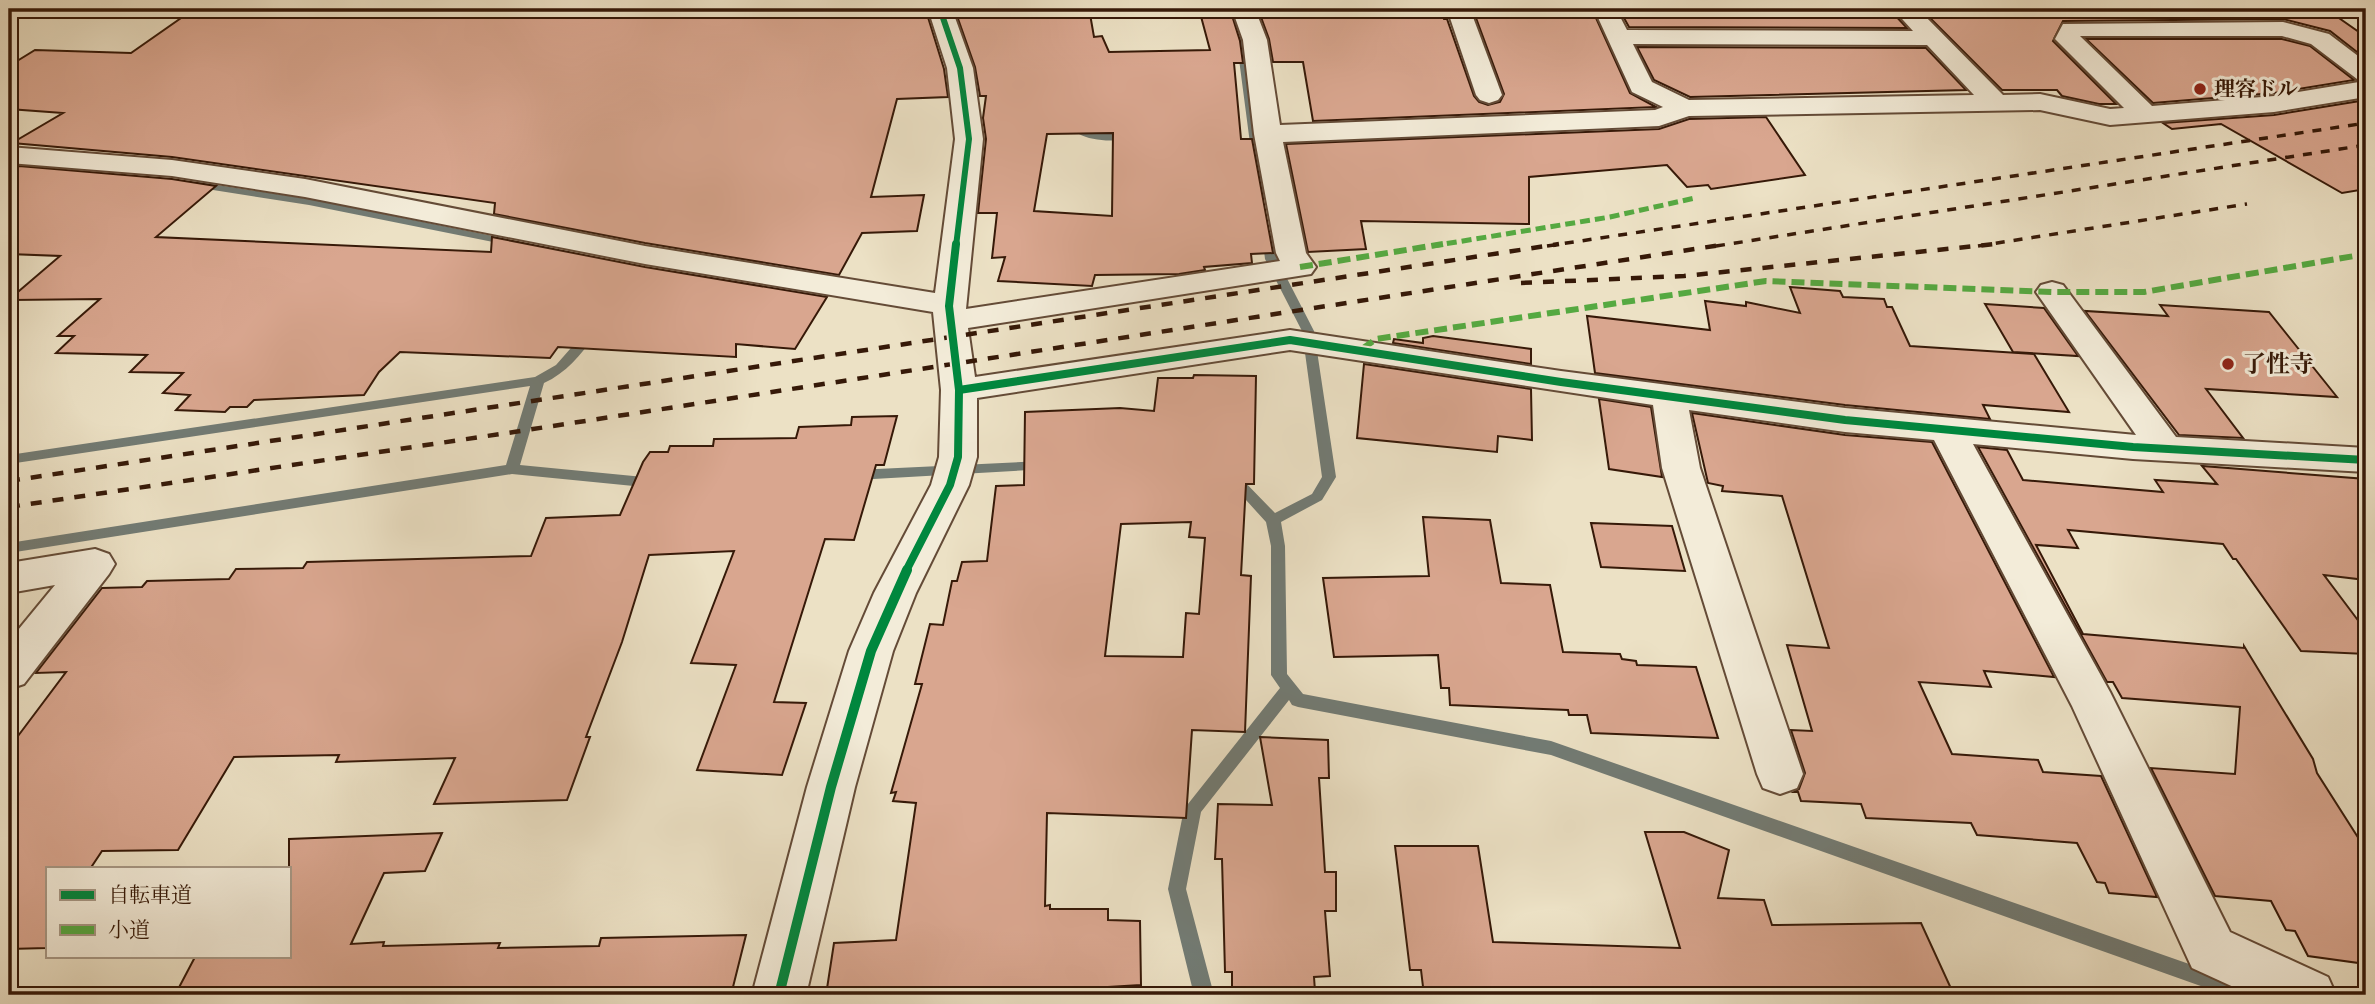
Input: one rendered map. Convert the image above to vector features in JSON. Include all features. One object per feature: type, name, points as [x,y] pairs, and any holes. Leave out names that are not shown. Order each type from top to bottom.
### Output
[{"type":"street","points":[[779,995],[831,787],[871,652],[895,593],[954,471],[959,390],[950,314],[969,139],[960,68],[940,9]]},
{"type":"street","points":[[9,155],[172,168],[305,188],[645,256],[844,289],[912,297],[950,314],[1300,267],[1291,253],[1268,134],[1255,40],[1244,9]]},
{"type":"street","points":[[1458,9],[1489,95]]},
{"type":"street","points":[[1605,9],[1641,87],[1685,108]]},
{"type":"street","points":[[1905,9],[1994,102]]},
{"type":"street","points":[[2145,114],[2067,39],[2071,29],[2283,29],[2320,39],[2366,74]]},
{"type":"street","points":[[1618,37],[1933,38]]},
{"type":"street","points":[[1268,134],[1659,118],[1685,108],[2040,102],[2110,117],[2274,104],[2366,89]]},
{"type":"street","points":[[2052,292],[2165,449]]},
{"type":"street","points":[[959,390],[1308,341],[1561,382],[1845,420],[2165,449],[2366,460]]},
{"type":"street","points":[[1669,397],[1681,468],[1780,774]]},
{"type":"street","points":[[1947,430],[2094,705],[2211,950],[2309,995]]},
{"type":"street","points":[[9,578],[95,564],[9,672]]},
{"type":"building","points":[[194,9],[906,9],[905,15],[927,14],[944,69],[948,97],[897,99],[871,197],[924,195],[917,231],[862,233],[839,275],[645,243],[494,214],[495,203],[172,157],[12,143],[63,113],[9,109],[9,66],[35,50],[131,53]]},
{"type":"building","points":[[1199,9],[1230,9],[1240,41],[1243,63],[1234,63],[1241,139],[1252,139],[1273,253],[1251,254],[1252,263],[1204,267],[1205,270],[1179,274],[1095,275],[1092,286],[998,281],[1005,257],[992,258],[997,213],[978,213],[986,139],[983,118],[986,96],[980,96],[975,67],[956,13],[1018,11],[1020,15],[1084,11],[1085,14],[1090,14],[1094,37],[1102,36],[1109,52],[1210,50]],"holes":[[[1113,133],[1112,216],[1034,211],[1047,134]]]},
{"type":"building","points":[[1258,9],[1414,9],[1420,14],[1442,14],[1444,19],[1447,19],[1474,96],[1479,102],[1488,105],[1500,102],[1504,94],[1476,18],[1549,18],[1544,9],[1592,9],[1630,93],[1656,107],[1313,121],[1303,62],[1273,62],[1269,39]]},
{"type":"building","points":[[1619,9],[1879,10],[1892,12],[1907,28],[1629,27]]},
{"type":"building","points":[[1973,9],[2326,9],[2366,37],[2366,59],[2330,31],[2283,19],[2063,21],[2053,41],[2116,104],[2099,104],[2062,96],[2057,90],[2002,90],[1925,13],[1978,14]]},
{"type":"building","points":[[2086,39],[2282,39],[2310,46],[2354,80],[2274,93],[2153,103]]},
{"type":"building","points":[[1637,47],[1926,48],[1966,90],[1690,97],[1654,80]]},
{"type":"building","points":[[2366,100],[2366,189],[2342,193],[2221,124],[2172,129],[2163,123],[2274,115]]},
{"type":"building","points":[[1766,117],[1805,175],[1711,189],[1708,185],[1687,187],[1667,165],[1529,177],[1529,224],[1361,221],[1366,249],[1308,252],[1286,144],[1659,129],[1689,119]]},
{"type":"building","points":[[19,166],[172,179],[216,186],[156,237],[491,252],[492,237],[645,267],[827,297],[795,349],[736,344],[736,357],[558,347],[550,358],[400,352],[379,372],[364,395],[254,400],[247,407],[230,407],[225,412],[176,410],[190,395],[163,393],[183,373],[130,372],[147,355],[56,353],[74,336],[58,336],[100,299],[13,300],[16,297],[12,297],[60,256],[9,254],[9,174]]},
{"type":"building","points":[[1790,287],[1840,291],[1843,297],[1884,299],[1887,307],[1892,307],[1910,346],[2034,354],[2069,412],[1983,405],[1990,419],[1845,405],[1595,373],[1587,316],[1710,330],[1705,301],[1746,306],[1746,302],[1800,313]]},
{"type":"building","points":[[1985,304],[2044,308],[2078,356],[2013,352]]},
{"type":"building","points":[[2160,305],[2269,312],[2337,397],[2206,389],[2243,438],[2179,435],[2085,311],[2168,316]]},
{"type":"building","points":[[1433,336],[1531,349],[1531,364],[1393,343],[1394,339],[1423,343],[1423,338]]},
{"type":"building","points":[[1364,364],[1531,389],[1532,440],[1498,436],[1497,452],[1357,438]]},
{"type":"building","points":[[1194,375],[1256,376],[1254,484],[1246,484],[1241,575],[1251,576],[1245,732],[1192,730],[1186,818],[1047,813],[1045,906],[1050,905],[1050,909],[1108,909],[1108,920],[1140,921],[1141,985],[1007,993],[826,995],[834,943],[896,940],[916,803],[893,801],[896,792],[891,793],[922,684],[915,684],[930,624],[943,625],[952,581],[957,581],[962,562],[987,561],[996,486],[1024,485],[1025,412],[1120,408],[1154,411],[1158,378],[1193,378]],"holes":[[[1191,522],[1189,537],[1205,538],[1199,614],[1186,613],[1183,657],[1105,656],[1121,524]]]},
{"type":"building","points":[[1599,399],[1651,407],[1662,477],[1609,469]]},
{"type":"building","points":[[1692,413],[1845,435],[1932,442],[2054,677],[1984,671],[1991,687],[1919,682],[1952,754],[2038,760],[2043,772],[2101,776],[2157,897],[2109,893],[2105,883],[2097,882],[2077,843],[1977,835],[1971,823],[1866,818],[1861,804],[1801,801],[1798,792],[1794,792],[1799,789],[1805,773],[1791,730],[1812,731],[1787,645],[1829,648],[1782,496],[1722,491],[1723,486],[1708,483]]},
{"type":"building","points":[[897,416],[884,465],[876,465],[854,540],[825,539],[774,702],[806,703],[782,775],[697,770],[736,665],[691,663],[734,551],[649,555],[567,800],[434,804],[455,758],[336,762],[339,755],[234,757],[178,850],[102,851],[91,867],[46,867],[46,948],[9,949],[9,748],[66,672],[36,673],[102,588],[142,587],[147,581],[229,579],[236,569],[303,568],[307,562],[531,556],[546,518],[620,515],[650,452],[668,452],[670,446],[713,446],[714,439],[796,438],[799,427],[851,425],[852,417]]},
{"type":"building","points":[[1978,447],[2007,450],[2023,480],[2163,492],[2155,480],[2217,484],[2202,466],[2366,479],[2366,580],[2324,575],[2366,631],[2366,654],[2301,651],[2223,544],[2068,530],[2078,548],[2036,545],[2083,634],[2244,646],[2313,759],[2317,773],[2366,850],[2366,964],[2308,956],[2295,931],[2286,930],[2271,901],[2215,896],[2151,768],[2235,774],[2240,707],[2122,698],[2113,682],[2107,682]]},
{"type":"building","points":[[1423,517],[1490,520],[1501,583],[1550,585],[1563,652],[1620,654],[1622,659],[1636,661],[1637,665],[1696,667],[1718,738],[1591,733],[1587,715],[1569,715],[1568,710],[1450,705],[1449,688],[1441,688],[1438,655],[1334,657],[1323,578],[1429,576]]},
{"type":"building","points":[[1591,523],[1672,526],[1685,571],[1601,567]]},
{"type":"building","points":[[1260,737],[1328,740],[1329,778],[1319,778],[1325,872],[1336,872],[1336,911],[1325,911],[1330,976],[1314,977],[1315,991],[1249,992],[1248,988],[1232,987],[1232,972],[1225,972],[1222,859],[1215,859],[1218,804],[1272,805]]},
{"type":"building","points":[[1645,832],[1684,832],[1729,850],[1718,898],[1764,900],[1772,925],[1921,923],[1954,995],[1704,995],[1625,991],[1626,995],[1424,995],[1421,970],[1410,970],[1395,846],[1478,846],[1493,942],[1680,948]]},
{"type":"building","points":[[442,833],[425,871],[384,873],[351,944],[384,942],[383,946],[500,943],[498,948],[599,946],[601,938],[746,935],[731,995],[175,995],[194,958],[290,958],[289,839]]},
{"type":"waterway","points":[[1228,9],[1241,44],[1262,197]]},
{"type":"waterway","points":[[1072,121],[1084,133],[1099,137],[1132,135]]},
{"type":"waterway","points":[[9,165],[35,168]]},
{"type":"waterway","points":[[198,185],[309,202],[508,242]]},
{"type":"waterway","points":[[1267,234],[1271,259],[1308,331],[1329,477],[1317,497],[1273,520]]},
{"type":"waterway","points":[[538,381],[560,367],[589,335]]},
{"type":"waterway","points":[[9,459],[538,381]]},
{"type":"waterway","points":[[512,469],[538,381]]},
{"type":"waterway","points":[[856,475],[1042,466]]},
{"type":"waterway","points":[[9,548],[512,469]]},
{"type":"waterway","points":[[512,469],[654,483]]},
{"type":"waterway","points":[[1233,478],[1273,520]]},
{"type":"waterway","points":[[1273,520],[1278,546],[1279,675],[1289,688]]},
{"type":"waterway","points":[[1204,995],[1177,889],[1193,809],[1289,688]]},
{"type":"waterway","points":[[1289,688],[1298,700],[1551,748],[2252,995]]},
{"type":"railway","points":[[1547,246],[2366,123]]},
{"type":"railway","points":[[1716,246],[2366,145]]},
{"type":"railway","points":[[1983,245],[2247,204]]},
{"type":"railway","points":[[9,481],[1559,244]]},
{"type":"railway","points":[[9,507],[514,432],[1727,244]]},
{"type":"railway","points":[[1983,245],[1995,244]]},
{"type":"railway","points":[[1521,283],[1684,276],[1983,245]]},
{"type":"railway","points":[[1978,246],[1983,245]]},
{"type":"marked path","points":[[1300,267],[1610,217],[1695,198]]},
{"type":"marked path","points":[[1362,349],[1376,339],[1766,281],[2052,292],[2144,292],[2366,254]]},
{"type":"cycle path","points":[[779,995],[831,787],[871,651],[895,593],[950,485],[958,457],[959,390],[949,306],[969,139],[960,68],[940,9]]},
{"type":"cycle path","points":[[959,390],[1290,340],[1561,382],[1845,420],[2133,447],[2366,460]]},
{"type":"place","name":"理容ドル","points":[[2200,89]]},
{"type":"place","name":"了性寺","points":[[2228,364]]}]
